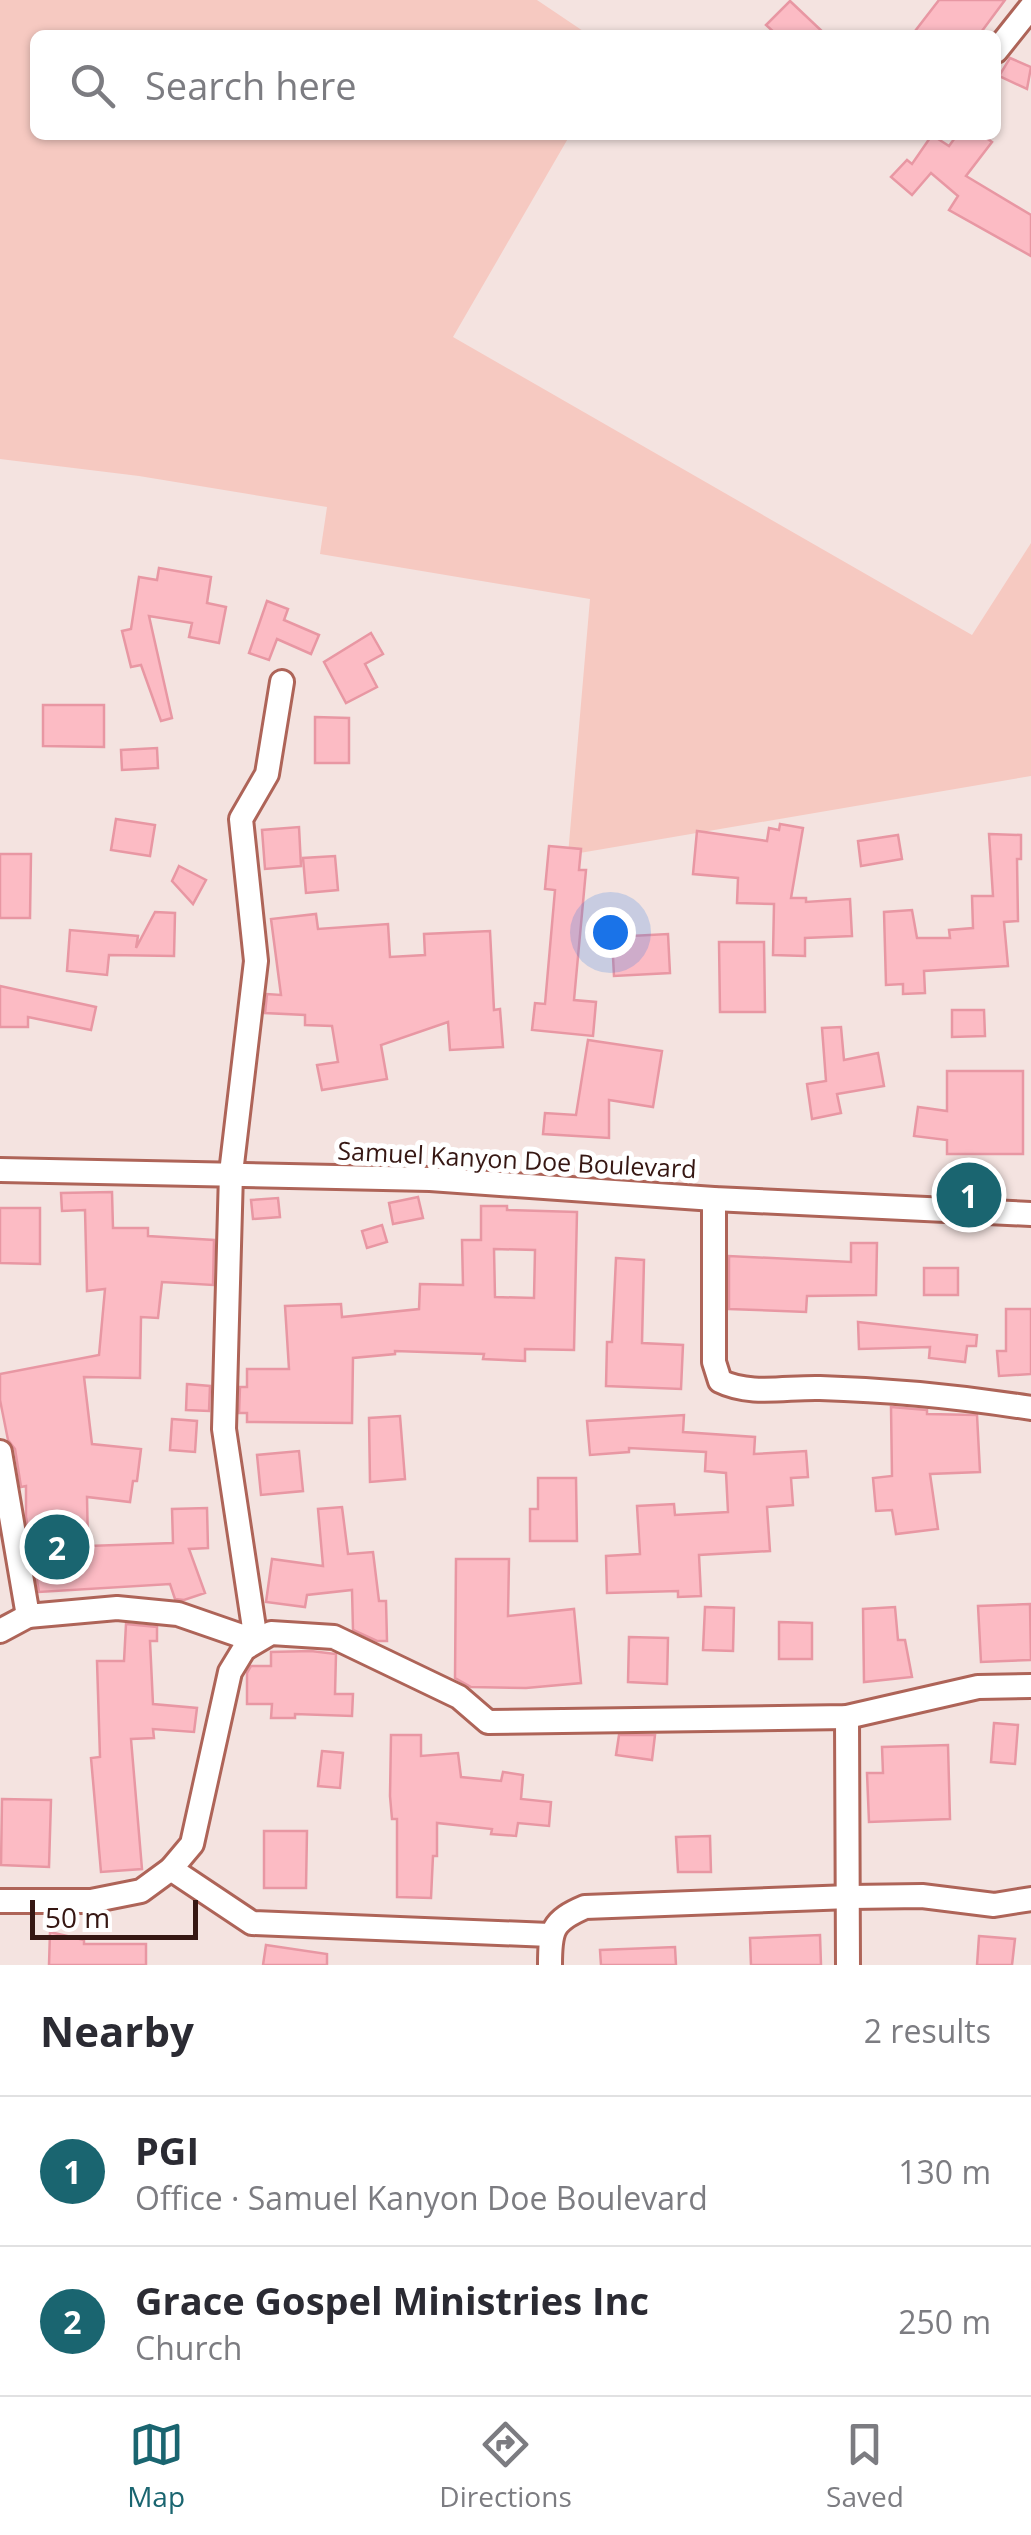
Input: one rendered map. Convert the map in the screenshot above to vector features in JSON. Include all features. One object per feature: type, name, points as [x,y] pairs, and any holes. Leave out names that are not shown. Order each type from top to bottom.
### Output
[{"type":"street","points":[[1001,46],[1031,7]]},
{"type":"street","points":[[256,1640],[224,1429],[231,1173],[256,961],[241,819],[267,774],[282,682]]},
{"type":"street","name":"Samuel Kanyon Doe Boulevard","points":[[0,1170],[430,1179],[1031,1214]]},
{"type":"street","points":[[714,1198],[714,1362],[720,1381],[736,1390],[816,1388],[946,1394],[1031,1408]]},
{"type":"street","points":[[0,1452],[28,1616]]},
{"type":"street","points":[[0,1631],[28,1616],[117,1608],[178,1614],[256,1640]]},
{"type":"street","points":[[0,1901],[91,1901],[141,1891],[172,1869],[192,1844],[230,1672],[244,1649],[271,1633],[334,1637],[459,1697],[488,1722],[846,1717],[978,1687],[1031,1686]]},
{"type":"street","points":[[846,1717],[848,1965]]},
{"type":"street","points":[[172,1869],[252,1923],[550,1935]]},
{"type":"street","points":[[550,1965],[550,1935],[563,1916],[585,1907],[850,1896],[922,1896],[994,1906],[1031,1900]]},
{"type":"shaded area","points":[[0,0],[537,0],[582,30],[30,30],[30,140],[567,140],[453,337],[972,635],[1031,543],[1031,776],[568,855],[590,599],[320,554],[327,507],[139,476],[0,459]]},
{"type":"building","points":[[939,0],[1005,0],[983,30],[916,30]]},
{"type":"building","points":[[790,1],[821,30],[772,30],[766,25]]},
{"type":"building","points":[[1010,58],[1031,67],[1027,89],[1001,77]]},
{"type":"building","points":[[929,140],[940,140],[949,146],[953,140],[992,142],[966,176],[1031,215],[1031,256],[949,210],[958,196],[931,173],[912,195],[891,177],[907,160],[912,164]]},
{"type":"building","points":[[159,568],[211,577],[207,603],[226,607],[219,643],[189,637],[192,623],[149,616],[172,718],[161,721],[141,665],[131,667],[122,631],[131,629],[139,577],[157,580]]},
{"type":"building","points":[[267,601],[288,609],[284,620],[319,635],[311,654],[277,639],[269,660],[249,653]]},
{"type":"building","points":[[371,633],[383,654],[365,664],[377,687],[346,703],[324,662]]},
{"type":"building","points":[[43,705],[104,705],[104,747],[43,746]]},
{"type":"building","points":[[315,717],[349,718],[349,763],[315,763]]},
{"type":"building","points":[[157,748],[158,768],[122,770],[121,750]]},
{"type":"building","points":[[116,819],[155,825],[150,856],[111,850]]},
{"type":"building","points":[[780,824],[803,828],[791,898],[806,898],[806,902],[850,899],[852,936],[805,938],[805,956],[773,955],[774,904],[737,903],[738,878],[693,874],[697,831],[767,841],[769,828],[779,830]]},
{"type":"building","points":[[299,827],[301,866],[265,869],[262,830]]},
{"type":"building","points":[[989,834],[1021,835],[1021,859],[1017,859],[1018,921],[1004,922],[1008,966],[924,971],[925,993],[903,994],[903,984],[886,985],[884,912],[912,910],[917,938],[950,938],[949,930],[973,928],[972,896],[993,896]]},
{"type":"building","points":[[898,835],[902,859],[861,866],[858,841]]},
{"type":"building","points":[[549,846],[581,849],[579,870],[586,870],[574,1000],[596,1002],[593,1036],[532,1030],[535,1003],[545,1004],[555,890],[545,889]]},
{"type":"building","points":[[0,854],[31,854],[30,918],[0,918]]},
{"type":"building","points":[[335,856],[338,890],[306,893],[303,858]]},
{"type":"building","points":[[179,866],[206,880],[193,904],[172,881]]},
{"type":"building","points":[[155,912],[175,913],[174,956],[109,955],[107,975],[67,971],[70,930],[138,936],[136,948]]},
{"type":"building","points":[[316,914],[318,929],[388,924],[390,957],[425,955],[424,934],[490,931],[494,1010],[500,1009],[503,1047],[450,1050],[448,1022],[381,1045],[387,1079],[322,1090],[317,1065],[338,1062],[332,1026],[305,1025],[305,1015],[265,1013],[267,994],[281,995],[271,919]]},
{"type":"building","points":[[668,934],[670,973],[614,976],[612,937]]},
{"type":"building","points":[[719,942],[764,942],[765,1012],[720,1012]]},
{"type":"building","points":[[0,986],[96,1007],[91,1030],[28,1017],[28,1027],[0,1027]]},
{"type":"building","points":[[952,1010],[984,1010],[985,1036],[952,1037]]},
{"type":"building","points":[[841,1027],[844,1060],[878,1053],[884,1086],[837,1094],[841,1113],[812,1119],[807,1084],[826,1081],[822,1028]]},
{"type":"building","points":[[588,1040],[662,1051],[653,1107],[609,1100],[609,1138],[543,1134],[545,1113],[576,1115]]},
{"type":"building","points":[[947,1071],[1023,1071],[1023,1154],[947,1154],[947,1140],[914,1136],[918,1107],[947,1111]]},
{"type":"building","points":[[112,1192],[113,1228],[148,1228],[148,1236],[214,1240],[213,1285],[162,1282],[158,1318],[141,1317],[140,1378],[84,1377],[92,1444],[141,1449],[130,1502],[87,1497],[88,1546],[173,1543],[172,1509],[207,1508],[208,1548],[189,1549],[205,1593],[184,1600],[175,1599],[170,1584],[39,1592],[26,1517],[26,1486],[21,1487],[15,1449],[8,1440],[0,1400],[0,1374],[99,1355],[105,1289],[87,1291],[85,1210],[62,1211],[61,1193]]},
{"type":"building","points":[[418,1197],[423,1218],[393,1224],[389,1203]]},
{"type":"building","points":[[278,1198],[280,1217],[253,1219],[251,1200]]},
{"type":"building","points":[[481,1206],[577,1212],[574,1350],[525,1349],[525,1361],[483,1359],[484,1354],[395,1351],[353,1358],[352,1423],[247,1422],[247,1413],[239,1413],[240,1387],[247,1387],[247,1369],[289,1369],[285,1306],[341,1304],[342,1317],[419,1309],[420,1284],[463,1285],[462,1240],[481,1240]],"holes":[[[494,1249],[535,1250],[534,1298],[495,1297]]]},
{"type":"building","points":[[0,1208],[40,1208],[40,1264],[0,1263]]},
{"type":"building","points":[[382,1225],[387,1242],[367,1248],[362,1231]]},
{"type":"building","points":[[851,1243],[877,1243],[876,1295],[807,1296],[806,1312],[729,1309],[729,1256],[851,1262]]},
{"type":"building","points":[[616,1258],[644,1260],[642,1343],[683,1345],[681,1389],[606,1386]]},
{"type":"building","points":[[924,1268],[958,1268],[958,1295],[924,1295]]},
{"type":"building","points":[[1006,1309],[1031,1309],[1031,1374],[999,1376],[997,1351],[1006,1351]]},
{"type":"building","points":[[858,1322],[977,1335],[976,1346],[967,1346],[965,1362],[929,1358],[930,1347],[859,1349]]},
{"type":"building","points":[[187,1384],[210,1386],[209,1411],[186,1410]]},
{"type":"building","points":[[891,1407],[927,1410],[927,1414],[977,1415],[980,1472],[930,1474],[938,1529],[896,1534],[892,1510],[876,1511],[873,1478],[892,1476]]},
{"type":"building","points":[[684,1415],[683,1432],[755,1437],[754,1454],[806,1451],[808,1477],[791,1478],[793,1505],[767,1507],[770,1551],[699,1555],[701,1596],[678,1597],[678,1591],[607,1593],[606,1556],[640,1554],[637,1506],[674,1504],[675,1515],[728,1512],[726,1473],[705,1471],[706,1452],[629,1448],[629,1452],[590,1455],[587,1421]]},
{"type":"building","points":[[400,1416],[405,1479],[370,1482],[369,1418]]},
{"type":"building","points":[[172,1419],[197,1421],[195,1452],[170,1450]]},
{"type":"building","points":[[299,1451],[303,1491],[261,1495],[257,1455]]},
{"type":"building","points":[[538,1478],[576,1478],[577,1541],[530,1541],[530,1509],[538,1509]]},
{"type":"building","points":[[342,1507],[348,1554],[373,1552],[379,1601],[386,1601],[387,1641],[377,1641],[353,1630],[352,1590],[307,1595],[305,1607],[266,1602],[272,1559],[323,1566],[318,1509]]},
{"type":"building","points":[[456,1559],[509,1559],[508,1616],[574,1609],[581,1683],[471,1687],[455,1678]]},
{"type":"building","points":[[1030,1604],[1031,1660],[981,1662],[978,1606]]},
{"type":"building","points":[[705,1607],[734,1608],[733,1651],[703,1650]]},
{"type":"building","points":[[895,1607],[898,1640],[905,1640],[912,1677],[864,1682],[863,1609]]},
{"type":"building","points":[[779,1622],[812,1623],[812,1659],[779,1659]]},
{"type":"building","points":[[126,1624],[157,1627],[157,1641],[150,1641],[153,1704],[197,1708],[194,1732],[153,1729],[154,1738],[131,1739],[142,1869],[101,1872],[91,1758],[100,1757],[97,1661],[124,1661]]},
{"type":"building","points":[[629,1637],[668,1638],[667,1684],[628,1682]]},
{"type":"building","points":[[271,1652],[336,1654],[335,1694],[353,1694],[352,1716],[295,1714],[295,1718],[271,1718],[272,1704],[247,1704],[247,1673],[251,1666],[271,1666]]},
{"type":"building","points":[[994,1723],[1018,1725],[1015,1764],[991,1762]]},
{"type":"building","points":[[391,1735],[421,1735],[421,1756],[458,1753],[461,1777],[501,1781],[503,1772],[523,1775],[521,1799],[551,1802],[549,1826],[518,1823],[516,1836],[491,1834],[492,1829],[437,1823],[431,1898],[397,1897],[397,1819],[392,1819],[390,1796]]},
{"type":"building","points":[[619,1735],[655,1735],[652,1760],[616,1755]]},
{"type":"building","points":[[948,1745],[950,1819],[869,1822],[867,1773],[883,1773],[882,1747]]},
{"type":"building","points":[[322,1751],[343,1753],[340,1788],[318,1786]]},
{"type":"building","points":[[2,1799],[51,1800],[49,1867],[1,1865]]},
{"type":"building","points":[[264,1831],[307,1831],[306,1888],[264,1888]]},
{"type":"building","points":[[710,1836],[711,1872],[678,1872],[676,1837]]},
{"type":"building","points":[[50,1932],[84,1940],[84,1944],[146,1944],[146,1965],[49,1965]]},
{"type":"building","points":[[820,1935],[821,1965],[751,1965],[750,1938]]},
{"type":"building","points":[[979,1936],[1015,1939],[1012,1965],[977,1965]]},
{"type":"building","points":[[266,1945],[327,1954],[327,1965],[263,1965]]},
{"type":"building","points":[[675,1947],[676,1965],[601,1965],[600,1950]]},
{"type":"place","name":"PGI","points":[[969,1195]]},
{"type":"place","name":"Grace Gospel Ministries Inc","points":[[57,1547]]}]
